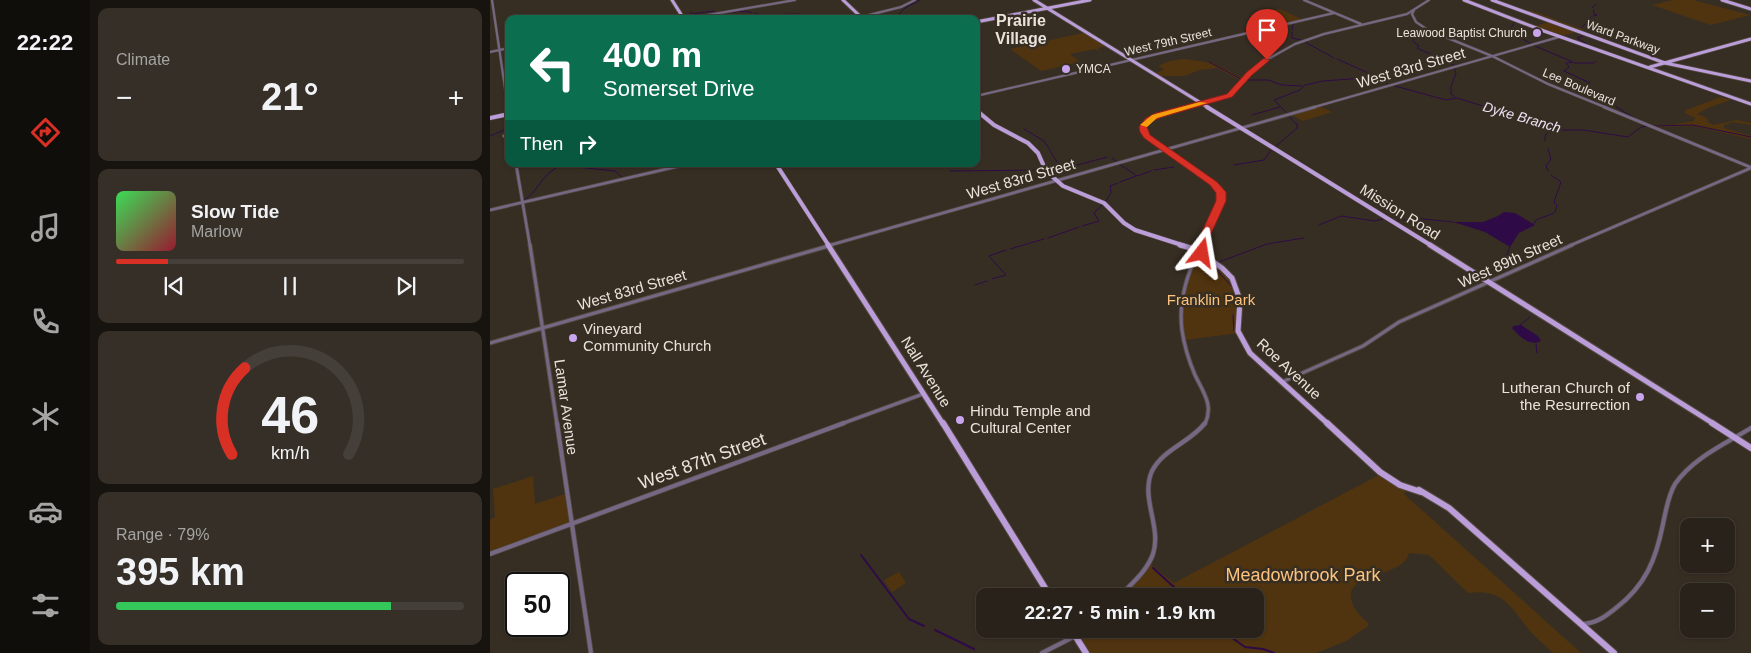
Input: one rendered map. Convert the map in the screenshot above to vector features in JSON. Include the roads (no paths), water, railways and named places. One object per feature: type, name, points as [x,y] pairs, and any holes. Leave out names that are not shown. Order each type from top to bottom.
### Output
[{"type":"main road","points":[[672,0],[682,15]]},
{"type":"main road","points":[[843,0],[859,15]]},
{"type":"main road","name":"Mission Road","points":[[1034,0],[1751,448]]},
{"type":"main road","points":[[980,21],[1090,0]]},
{"type":"main road","points":[[1464,0],[1559,37],[1751,104]]},
{"type":"main road","name":"Ward Parkway","points":[[1492,0],[1667,62],[1751,80]]},
{"type":"main road","name":"Ward Parkway","points":[[1496,0],[1532,10],[1667,62]]},
{"type":"main road","points":[[1722,0],[1751,9]]},
{"type":"main road","points":[[1544,31],[1648,68],[1751,39]]},
{"type":"main road","name":"Roe Avenue","points":[[980,113],[994,125],[1028,142],[1038,153],[1046,171],[1056,181],[1070,189],[1104,202],[1124,223],[1139,232],[1206,255],[1232,278],[1238,288],[1240,300],[1238,329],[1245,346],[1257,360],[1379,470],[1445,505],[1614,653]]},
{"type":"main road","points":[[490,118],[505,115]]},
{"type":"main road","name":"Nall Avenue","points":[[778,167],[924,394],[1045,588]]},
{"type":"main road","points":[[1077,638],[1086,653]]},
{"type":"street","points":[[492,0],[505,88]]},
{"type":"street","points":[[708,15],[795,0]]},
{"type":"street","points":[[865,15],[899,8],[915,0]]},
{"type":"street","points":[[1304,0],[1362,25]]},
{"type":"street","points":[[1407,14],[1426,1]]},
{"type":"street","points":[[1127,588],[1146,568],[1155,547],[1155,529],[1148,490],[1152,471],[1164,456],[1197,433],[1208,416],[1207,397],[1189,360],[1182,334],[1182,298],[1191,265],[1221,201],[1221,192],[1213,184],[1145,134],[1144,124],[1159,115],[1232,94],[1254,69],[1284,49],[1314,37],[1412,14],[1414,10]]},
{"type":"street","name":"West 79th Street","points":[[980,95],[1334,13]]},
{"type":"street","name":"Lee Boulevard","points":[[1412,14],[1414,20],[1424,28],[1492,56],[1548,84],[1751,168]]},
{"type":"street","name":"West 83rd Street","points":[[490,343],[1559,37]]},
{"type":"street","points":[[490,52],[505,49]]},
{"type":"street","name":"Lamar Avenue","points":[[516,167],[543,328],[591,653]]},
{"type":"street","points":[[490,210],[675,167]]},
{"type":"street","name":"West 89th Street","points":[[1281,382],[1363,346],[1399,322],[1751,168]]},
{"type":"street","points":[[1191,265],[1201,256],[1206,255]]},
{"type":"street","name":"West 87th Street","points":[[490,554],[924,394]]},
{"type":"street","points":[[1595,636],[1594,631],[1597,622],[1630,597],[1647,577],[1658,552],[1669,498],[1678,481],[1694,464],[1751,428]]},
{"type":"street","points":[[1579,622],[1597,622]]},
{"type":"street","points":[[1042,653],[1072,638]]},
{"type":"waterway","points":[[898,15],[905,8],[920,0]]},
{"type":"waterway","points":[[1592,8],[1596,4]]},
{"type":"waterway","points":[[1593,16],[1597,15],[1593,13],[1594,10]]},
{"type":"waterway","points":[[691,12],[692,14],[713,11],[716,13]]},
{"type":"waterway","points":[[724,13],[746,11],[752,13]]},
{"type":"waterway","points":[[755,13],[760,15]]},
{"type":"waterway","points":[[760,15],[807,15]]},
{"type":"waterway","points":[[1274,17],[1286,23]]},
{"type":"waterway","points":[[1586,22],[1591,17]]},
{"type":"waterway","points":[[1514,23],[1510,29],[1511,32],[1531,44]]},
{"type":"waterway","points":[[1582,27],[1586,23]]},
{"type":"waterway","points":[[1292,30],[1293,25]]},
{"type":"waterway","points":[[1292,32],[1292,38],[1301,40]]},
{"type":"waterway","points":[[1586,35],[1577,38],[1587,44]]},
{"type":"waterway","points":[[1413,41],[1419,46],[1417,48],[1454,65]]},
{"type":"waterway","points":[[1305,42],[1334,58]]},
{"type":"waterway","points":[[1535,46],[1573,62],[1566,63],[1569,67],[1564,71],[1590,83],[1588,87],[1594,91]]},
{"type":"waterway","points":[[1337,59],[1375,76]]},
{"type":"waterway","points":[[1574,63],[1594,63],[1596,61]]},
{"type":"waterway","points":[[1209,62],[1241,79]]},
{"type":"waterway","points":[[1454,68],[1456,73],[1451,87],[1451,94],[1455,97]]},
{"type":"waterway","points":[[1287,113],[1274,100],[1300,90],[1305,85],[1323,81],[1377,77],[1388,84]]},
{"type":"waterway","points":[[1246,80],[1268,80],[1282,85],[1302,86]]},
{"type":"waterway","name":"Dyke Branch","points":[[1395,86],[1446,100],[1457,98],[1561,130],[1583,130],[1628,137],[1641,127],[1648,126]]},
{"type":"waterway","points":[[1596,92],[1600,102],[1615,106],[1634,118]]},
{"type":"waterway","points":[[1252,115],[1280,107]]},
{"type":"waterway","points":[[1289,116],[1293,121]]},
{"type":"waterway","points":[[1275,147],[1297,128],[1297,124],[1294,122]]},
{"type":"waterway","name":"Dyke Branch","points":[[1654,126],[1693,125],[1751,137]]},
{"type":"waterway","points":[[1024,129],[1044,141],[1050,150]]},
{"type":"waterway","points":[[490,136],[505,130]]},
{"type":"waterway","points":[[1545,141],[1545,136],[1548,132],[1557,130]]},
{"type":"waterway","points":[[1548,149],[1551,159],[1546,166],[1548,171]]},
{"type":"waterway","points":[[1234,165],[1264,160],[1271,150]]},
{"type":"waterway","points":[[1050,151],[1057,162]]},
{"type":"waterway","points":[[1063,168],[1107,157]]},
{"type":"waterway","points":[[1112,158],[1117,162]]},
{"type":"waterway","points":[[1058,164],[1063,168]]},
{"type":"waterway","points":[[1119,164],[1137,176],[1151,171]]},
{"type":"waterway","points":[[524,200],[531,195],[548,174],[558,167]]},
{"type":"waterway","points":[[577,167],[615,171],[623,178]]},
{"type":"waterway","points":[[1154,170],[1174,167]]},
{"type":"waterway","points":[[1047,169],[1063,168]]},
{"type":"waterway","points":[[950,171],[1043,170]]},
{"type":"waterway","points":[[1551,175],[1561,182],[1554,202],[1557,205],[1555,212]]},
{"type":"waterway","points":[[1120,182],[1136,176]]},
{"type":"waterway","points":[[1106,201],[1111,193],[1110,186],[1118,183]]},
{"type":"waterway","points":[[1082,226],[1099,221],[1094,213],[1103,204]]},
{"type":"waterway","points":[[1534,224],[1536,220],[1554,213]]},
{"type":"waterway","points":[[1319,225],[1341,216],[1375,221],[1383,219]]},
{"type":"waterway","points":[[1397,221],[1414,218],[1453,222]]},
{"type":"waterway","points":[[1048,238],[1079,227]]},
{"type":"waterway","points":[[1219,262],[1267,244],[1304,238]]},
{"type":"waterway","points":[[1010,249],[1044,239]]},
{"type":"waterway","points":[[1510,247],[1506,257],[1510,269]]},
{"type":"waterway","points":[[992,279],[1006,275],[989,256],[1006,250]]},
{"type":"waterway","points":[[1214,267],[1233,288],[1235,305]]},
{"type":"waterway","points":[[975,285],[987,281]]},
{"type":"waterway","points":[[1233,315],[1234,331]]},
{"type":"waterway","points":[[1520,325],[1530,317]]},
{"type":"waterway","points":[[1536,344],[1537,353]]},
{"type":"waterway","points":[[861,555],[909,619],[924,626]]},
{"type":"waterway","points":[[1153,568],[1175,588]]},
{"type":"waterway","points":[[935,630],[974,649]]},
{"type":"waterway","points":[[1232,638],[1245,647],[1263,649],[1274,653]]},
{"type":"place","name":"Leawood Baptist Church","points":[[1537,33]]},
{"type":"place","name":"YMCA","points":[[1066,69]]},
{"type":"place","name":"Vineyard Community Church","points":[[573,338]]},
{"type":"place","name":"Lutheran Church of the Resurrection","points":[[1640,397]]},
{"type":"place","name":"Hindu Temple and Cultural Center","points":[[960,420]]},
{"type":"district","name":"Prairie Village","points":[[1021,29]]},
{"type":"park label","name":"Franklin Park","points":[[1211,300]]},
{"type":"park label","name":"Meadowbrook Park","points":[[1303,575]]}]
